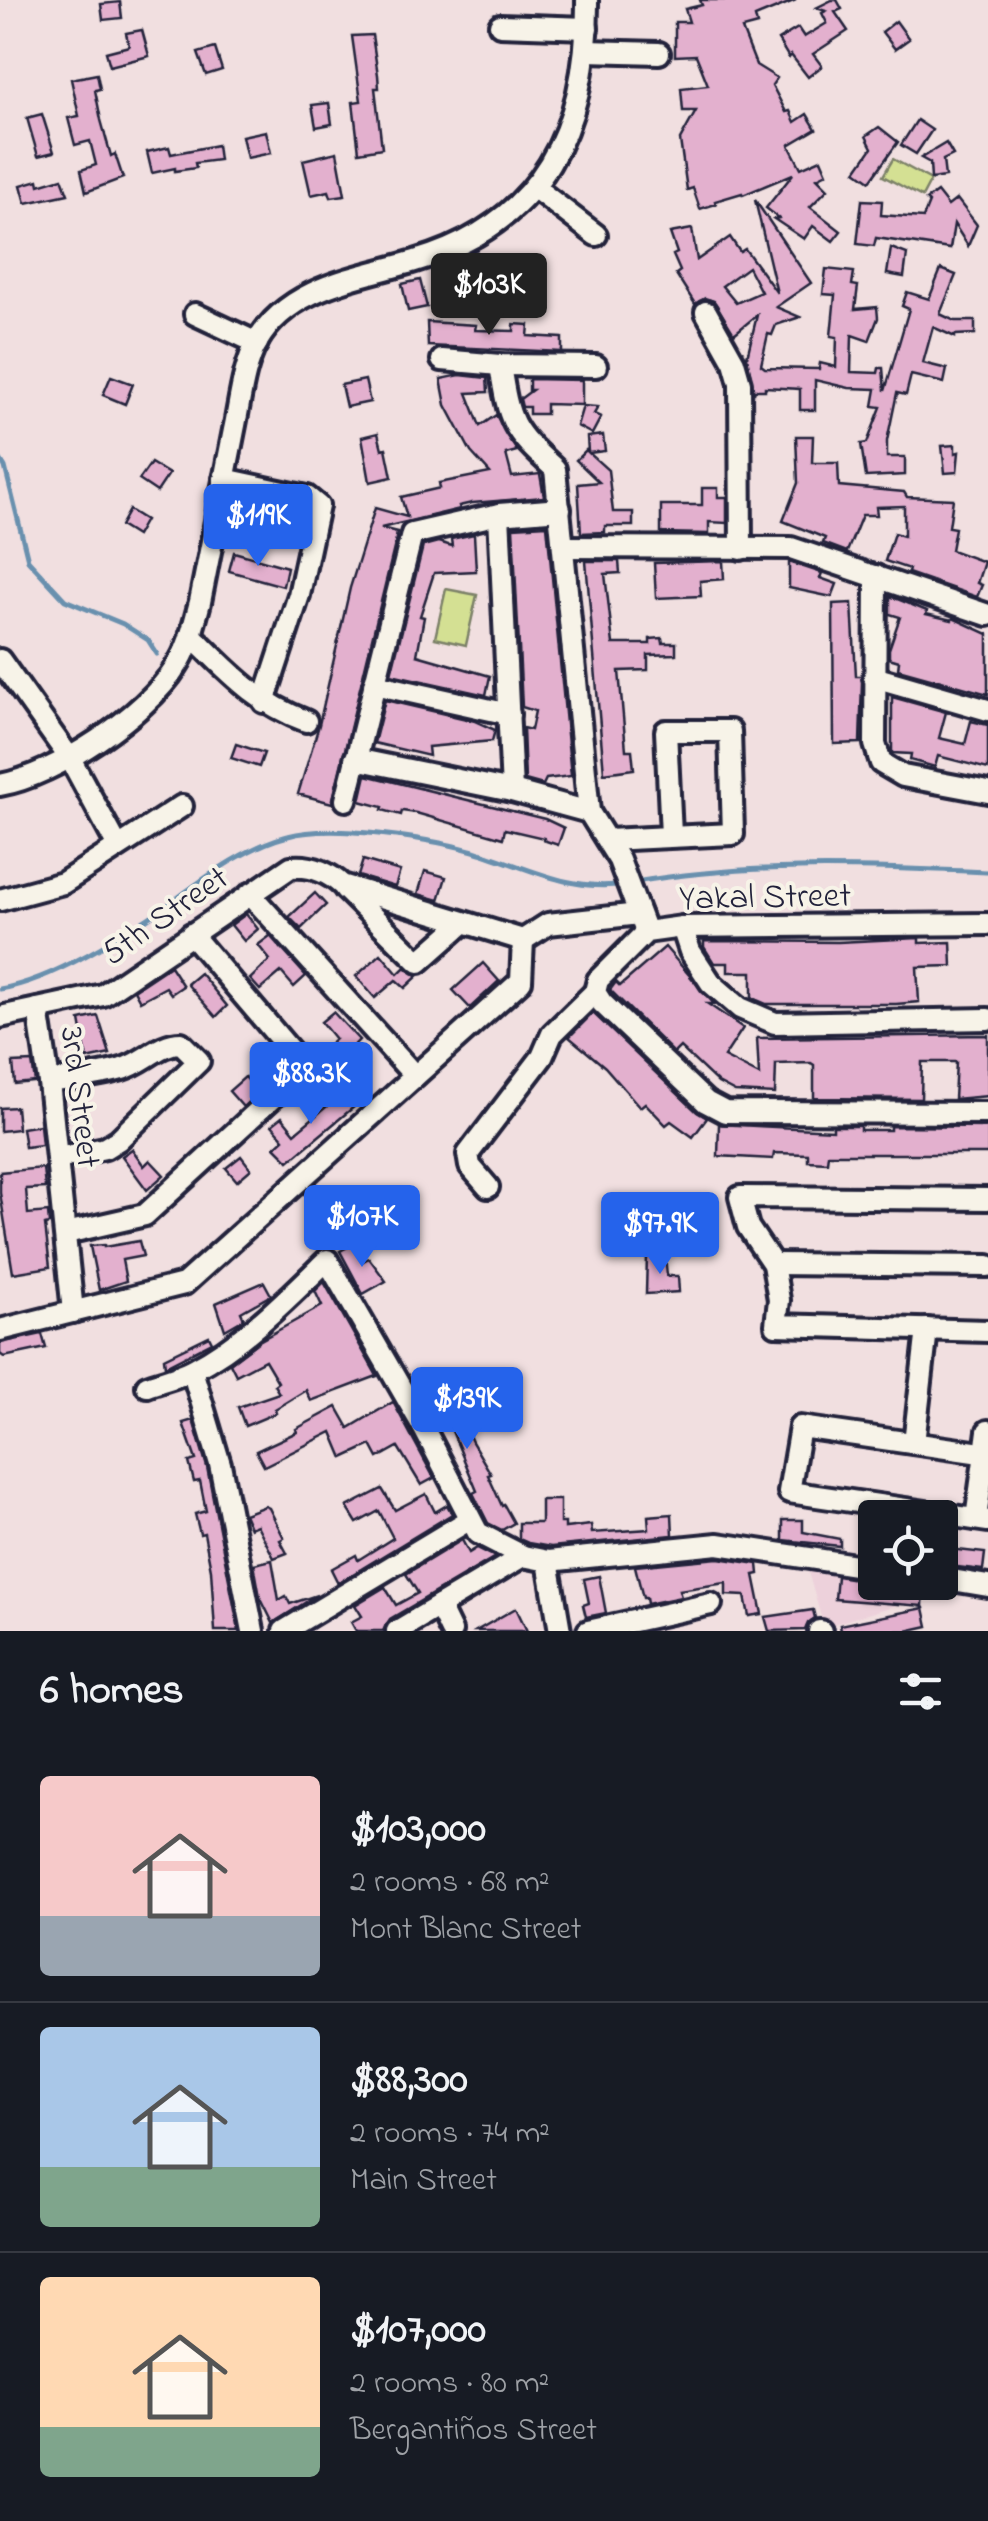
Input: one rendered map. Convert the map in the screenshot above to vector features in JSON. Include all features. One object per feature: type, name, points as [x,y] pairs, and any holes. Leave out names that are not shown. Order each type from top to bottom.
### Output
[{"type":"street","points":[[0,785],[24,781],[71,760],[157,693],[178,666],[191,634],[244,379],[257,343],[280,314],[324,287],[448,250],[496,223],[536,188],[560,150],[578,94],[587,51],[586,0]]},
{"type":"street","points":[[500,24],[587,28]]},
{"type":"street","points":[[587,51],[659,53]]},
{"type":"street","points":[[536,188],[596,234]]},
{"type":"street","points":[[706,312],[734,362],[740,383],[741,549]]},
{"type":"street","points":[[195,314],[257,343]]},
{"type":"street","points":[[442,360],[596,366]]},
{"type":"street","points":[[342,886],[523,940],[548,924],[642,923],[619,860],[589,812],[555,469],[508,418],[500,365]]},
{"type":"street","points":[[224,479],[308,496],[318,506],[299,595],[264,702]]},
{"type":"street","points":[[346,800],[412,534],[499,514],[560,508]]},
{"type":"street","points":[[499,514],[512,791]]},
{"type":"street","points":[[564,547],[791,548],[988,615]]},
{"type":"street","points":[[876,576],[875,744],[881,763],[903,776],[988,792]]},
{"type":"street","points":[[191,634],[264,702],[306,721]]},
{"type":"street","points":[[0,660],[71,760],[118,847]]},
{"type":"street","points":[[874,677],[988,710]]},
{"type":"street","points":[[374,684],[509,714]]},
{"type":"street","points":[[607,840],[733,834],[730,730],[666,730],[672,835]]},
{"type":"street","points":[[355,759],[512,791],[589,812]]},
{"type":"street","points":[[0,900],[63,883],[182,806]]},
{"type":"street","name":"5th Street","points":[[0,1017],[103,995],[291,867],[330,874],[342,886]]},
{"type":"street","points":[[342,886],[418,962],[463,924]]},
{"type":"street","points":[[250,894],[415,1076]]},
{"type":"street","name":"Yakal Street","points":[[488,1187],[470,1166],[468,1154],[542,1057],[552,1034],[595,992],[598,980],[642,923],[988,924]]},
{"type":"street","points":[[682,926],[690,951],[711,983],[740,1008],[774,1023],[988,1019]]},
{"type":"street","points":[[66,1233],[145,1215],[313,1072],[192,934]]},
{"type":"street","points":[[0,1330],[184,1284],[521,981],[523,940]]},
{"type":"street","points":[[595,992],[706,1102],[725,1112],[988,1113]]},
{"type":"street","name":"3rd Street","points":[[38,1009],[73,1312]]},
{"type":"street","points":[[49,1082],[120,1070],[138,1064],[168,1043],[181,1043],[199,1061],[118,1140],[105,1148],[58,1158]]},
{"type":"street","points":[[988,1199],[740,1197],[748,1227],[774,1264],[779,1300],[776,1325],[988,1330]]},
{"type":"street","points":[[147,1386],[192,1370],[270,1314],[327,1260],[421,1423],[478,1533],[523,1556],[548,1560],[718,1544],[858,1565]]},
{"type":"street","points":[[774,1264],[988,1266]]},
{"type":"street","points":[[914,1443],[927,1329]]},
{"type":"street","points":[[192,1370],[220,1464],[254,1631]]},
{"type":"street","points":[[986,1454],[800,1427],[789,1492],[982,1520],[988,1431]]},
{"type":"street","points":[[284,1631],[470,1520]]},
{"type":"street","points":[[397,1631],[523,1556]]},
{"type":"street","points":[[548,1560],[560,1631]]},
{"type":"street","points":[[958,1581],[988,1586]]},
{"type":"street","points":[[588,1631],[711,1604]]},
{"type":"street","points":[[439,1606],[452,1631]]},
{"type":"shaded area","points":[[806,1565],[858,1572],[858,1600],[913,1600],[824,1627]]},
{"type":"green space","points":[[893,159],[931,180],[922,197],[883,176]]},
{"type":"green space","points":[[446,589],[477,595],[466,645],[435,638]]},
{"type":"building","points":[[700,0],[796,0],[755,17],[757,25],[742,29],[756,65],[777,78],[772,85],[786,112],[790,111],[795,122],[807,114],[816,129],[789,145],[801,168],[821,159],[827,173],[817,178],[828,189],[810,207],[841,231],[833,241],[813,226],[804,239],[774,219],[779,218],[766,208],[793,174],[700,209],[693,188],[687,190],[680,140],[696,111],[683,111],[681,88],[708,85],[696,55],[675,56],[675,22],[689,22],[685,9],[702,5]]},
{"type":"building","points":[[837,0],[842,9],[835,12],[848,31],[813,54],[822,66],[808,77],[778,40],[798,28],[804,37],[827,23],[822,13],[826,11],[816,8]]},
{"type":"building","points":[[120,2],[122,18],[103,20],[101,4]]},
{"type":"building","points":[[896,21],[909,39],[895,49],[882,32]]},
{"type":"building","points":[[142,30],[149,56],[110,66],[106,52],[129,46],[126,33]]},
{"type":"building","points":[[372,35],[382,148],[359,152],[353,102],[361,101],[352,36]]},
{"type":"building","points":[[215,48],[222,70],[206,75],[198,53]]},
{"type":"building","points":[[97,74],[100,89],[95,90],[101,120],[111,156],[115,154],[123,178],[86,192],[81,170],[96,165],[90,141],[75,145],[68,118],[79,116],[71,79]]},
{"type":"building","points":[[329,103],[332,124],[316,127],[312,105]]},
{"type":"building","points":[[42,114],[54,152],[38,156],[27,118]]},
{"type":"building","points":[[917,120],[932,130],[916,154],[901,145]]},
{"type":"building","points":[[879,127],[898,142],[870,181],[856,171],[872,148],[866,136]]},
{"type":"building","points":[[266,131],[271,153],[247,158],[242,136]]},
{"type":"building","points":[[946,143],[953,155],[943,160],[945,177],[931,179],[930,163],[921,158]]},
{"type":"building","points":[[217,145],[219,160],[195,163],[196,168],[152,173],[147,152],[169,147],[171,154]]},
{"type":"building","points":[[337,152],[345,195],[331,197],[329,191],[311,195],[303,160]]},
{"type":"building","points":[[62,178],[68,194],[26,203],[21,185],[38,180],[39,185]]},
{"type":"building","points":[[937,192],[948,206],[957,199],[977,225],[968,246],[954,224],[950,249],[876,238],[874,246],[857,244],[862,200],[882,201],[881,215],[923,218],[929,203],[926,200]]},
{"type":"building","points":[[755,200],[811,283],[776,307],[800,317],[776,325],[772,335],[768,334],[761,365],[819,369],[820,363],[836,367],[837,337],[831,336],[835,295],[823,294],[826,269],[854,272],[852,285],[858,286],[855,309],[877,307],[878,318],[869,341],[852,335],[851,372],[878,373],[883,368],[885,391],[909,309],[902,306],[907,292],[929,299],[941,269],[956,275],[940,314],[955,321],[975,321],[975,334],[955,337],[933,327],[923,363],[947,369],[944,383],[911,375],[906,395],[897,393],[887,457],[905,457],[905,475],[866,477],[861,444],[867,443],[881,407],[873,406],[876,389],[815,380],[815,410],[800,410],[800,389],[765,387],[754,394],[747,357],[757,315],[734,334],[714,301],[705,298],[695,304],[676,274],[680,271],[670,233],[692,229],[697,260],[730,237],[740,252],[745,249],[777,293]],"holes":[[[748,267],[761,292],[736,303],[722,286]]]},
{"type":"building","points":[[891,248],[907,254],[904,277],[887,274]]},
{"type":"building","points":[[420,280],[427,307],[408,311],[402,284]]},
{"type":"building","points":[[427,322],[476,325],[475,330],[514,331],[514,324],[529,325],[528,336],[562,338],[562,352],[428,346]]},
{"type":"building","points":[[460,375],[487,378],[488,392],[467,393],[480,426],[496,415],[517,451],[506,454],[512,477],[540,474],[544,497],[472,503],[381,528],[397,532],[395,544],[332,803],[298,794],[319,725],[350,588],[375,508],[407,517],[401,497],[440,488],[439,483],[490,473],[471,452],[446,405],[441,379]]},
{"type":"building","points":[[111,376],[133,384],[125,404],[103,395]]},
{"type":"building","points":[[529,379],[582,380],[582,405],[546,404],[546,414],[529,414],[529,407],[522,407],[520,399],[532,390]]},
{"type":"building","points":[[365,380],[370,402],[346,407],[341,385]]},
{"type":"building","points":[[583,406],[598,407],[594,414],[601,417],[592,434],[577,426]]},
{"type":"building","points":[[378,433],[382,449],[386,448],[392,477],[370,482],[362,437]]},
{"type":"building","points":[[603,435],[605,451],[589,453],[608,470],[613,512],[633,512],[633,526],[605,526],[605,532],[581,533],[578,484],[599,482],[576,460],[588,452],[587,437]]},
{"type":"building","points":[[796,436],[813,436],[812,463],[838,463],[839,486],[904,492],[907,497],[953,499],[949,527],[955,528],[951,550],[984,562],[977,597],[885,561],[894,533],[904,536],[904,506],[876,507],[877,515],[862,515],[847,552],[823,543],[825,538],[783,521],[798,483]]},
{"type":"building","points":[[955,445],[955,453],[959,452],[957,472],[945,473],[942,446]]},
{"type":"building","points":[[151,463],[169,474],[157,492],[139,480]]},
{"type":"building","points":[[702,488],[718,488],[718,497],[727,497],[727,523],[709,522],[709,534],[661,533],[661,505],[702,505]]},
{"type":"building","points":[[250,499],[300,510],[298,527],[247,515]]},
{"type":"building","points":[[129,510],[145,520],[136,536],[120,526]]},
{"type":"building","points":[[547,525],[571,776],[546,779],[543,785],[525,780],[523,728],[531,730],[535,711],[522,707],[513,527]]},
{"type":"building","points":[[474,534],[476,571],[434,573],[420,616],[424,617],[417,655],[490,676],[486,695],[391,674],[423,546],[438,542],[452,546],[451,539]]},
{"type":"building","points":[[234,552],[287,567],[283,586],[229,571]]},
{"type":"building","points":[[586,561],[619,561],[620,573],[605,574],[613,644],[650,644],[650,639],[662,638],[663,643],[676,643],[676,654],[648,655],[648,670],[619,671],[626,750],[632,750],[634,769],[604,773]]},
{"type":"building","points":[[723,561],[724,579],[700,581],[701,596],[656,598],[654,563]]},
{"type":"building","points":[[789,562],[822,573],[820,578],[837,584],[832,597],[789,588]]},
{"type":"building","points":[[890,596],[927,611],[926,614],[953,618],[988,634],[988,694],[898,669],[899,661],[889,658],[900,617],[890,614]]},
{"type":"building","points":[[852,603],[856,676],[861,676],[862,682],[860,743],[834,744],[833,604]]},
{"type":"building","points":[[892,697],[946,712],[939,738],[965,744],[971,721],[988,725],[988,769],[938,756],[935,767],[910,760],[911,754],[892,753]]},
{"type":"building","points":[[385,700],[475,721],[495,730],[492,741],[428,747],[429,756],[374,743]]},
{"type":"building","points":[[236,744],[264,753],[259,767],[231,758]]},
{"type":"building","points":[[366,775],[545,819],[564,828],[558,845],[505,829],[503,838],[416,813],[402,811],[401,815],[382,810],[383,807],[360,801]]},
{"type":"building","points":[[363,860],[400,871],[395,887],[358,876]]},
{"type":"building","points":[[425,871],[446,877],[439,900],[418,894]]},
{"type":"building","points":[[315,893],[326,905],[301,929],[289,917]]},
{"type":"building","points":[[246,914],[258,929],[244,941],[231,925]]},
{"type":"building","points":[[270,936],[306,976],[294,987],[281,972],[260,990],[250,979],[270,960],[258,945]]},
{"type":"building","points":[[919,938],[919,943],[951,942],[952,966],[917,967],[919,1002],[896,1004],[766,1004],[752,998],[752,972],[728,972],[728,963],[714,963],[704,947],[704,941]]},
{"type":"building","points":[[665,947],[714,1004],[708,1004],[743,1028],[724,1057],[759,1075],[757,1038],[988,1035],[988,1096],[954,1099],[956,1062],[922,1062],[921,1099],[814,1098],[811,1063],[776,1064],[775,1094],[735,1092],[718,1083],[680,1047],[674,1053],[610,990],[616,982],[620,986]]},
{"type":"building","points":[[381,954],[398,974],[405,967],[419,975],[405,988],[396,980],[375,998],[356,976]]},
{"type":"building","points":[[483,963],[499,981],[470,1008],[453,990]]},
{"type":"building","points":[[170,966],[183,986],[171,994],[166,987],[140,1001],[134,990]]},
{"type":"building","points":[[200,973],[227,1006],[216,1017],[187,984]]},
{"type":"building","points":[[333,1012],[359,1040],[334,1066],[321,1051],[335,1039],[321,1022]]},
{"type":"building","points":[[593,1013],[707,1118],[693,1137],[671,1121],[666,1125],[645,1103],[640,1107],[605,1067],[569,1037]]},
{"type":"building","points":[[98,1016],[110,1054],[87,1059],[80,1020]]},
{"type":"building","points":[[32,1062],[35,1082],[15,1084],[13,1063]]},
{"type":"building","points":[[245,1077],[259,1092],[243,1107],[229,1091]]},
{"type":"building","points":[[344,1092],[355,1106],[289,1161],[275,1147],[284,1139],[272,1125],[282,1117],[295,1133]]},
{"type":"building","points":[[16,1107],[18,1129],[0,1131],[0,1108]]},
{"type":"building","points":[[719,1124],[833,1130],[833,1126],[860,1126],[860,1130],[890,1130],[890,1126],[988,1127],[988,1154],[828,1154],[827,1162],[808,1161],[808,1154],[774,1153],[773,1159],[718,1156]]},
{"type":"building","points":[[40,1125],[42,1145],[25,1147],[22,1128]]},
{"type":"building","points":[[132,1149],[144,1166],[150,1160],[164,1175],[147,1190],[122,1156]]},
{"type":"building","points":[[241,1156],[251,1169],[237,1181],[226,1168]]},
{"type":"building","points":[[43,1168],[45,1188],[26,1189],[28,1214],[48,1212],[49,1224],[45,1225],[50,1267],[13,1273],[0,1172]]},
{"type":"building","points":[[139,1241],[143,1256],[122,1260],[126,1281],[99,1290],[90,1246]]},
{"type":"building","points":[[354,1244],[363,1261],[369,1258],[386,1281],[363,1294],[340,1251]]},
{"type":"building","points":[[647,1255],[665,1255],[667,1276],[678,1276],[679,1292],[646,1294]]},
{"type":"building","points":[[264,1282],[271,1295],[241,1312],[244,1319],[225,1330],[216,1303]]},
{"type":"building","points":[[324,1282],[377,1376],[311,1401],[306,1390],[275,1409],[276,1413],[245,1426],[238,1407],[279,1393],[274,1385],[278,1382],[265,1360],[236,1375],[230,1363],[259,1341],[322,1306],[315,1291]]},
{"type":"building","points":[[42,1334],[46,1348],[4,1357],[0,1354],[0,1343]]},
{"type":"building","points":[[209,1336],[212,1342],[165,1366],[164,1358]]},
{"type":"building","points":[[443,1376],[491,1474],[488,1475],[502,1506],[514,1523],[502,1530],[488,1523],[473,1493],[477,1491],[447,1419],[437,1424],[428,1407],[422,1383]]},
{"type":"building","points":[[393,1402],[434,1478],[421,1485],[398,1447],[378,1458],[371,1445],[343,1458],[332,1432],[264,1466],[256,1451],[337,1407],[349,1428]]},
{"type":"building","points":[[193,1420],[207,1467],[239,1631],[215,1631],[211,1570],[204,1533],[200,1534],[195,1514],[206,1511],[200,1481],[194,1482],[189,1462],[196,1460],[183,1423]]},
{"type":"building","points":[[382,1489],[395,1510],[426,1494],[435,1512],[447,1505],[452,1514],[338,1583],[331,1569],[356,1555],[358,1560],[393,1538],[379,1511],[357,1523],[347,1507]]},
{"type":"building","points":[[541,1500],[560,1500],[560,1523],[565,1523],[565,1528],[591,1525],[592,1533],[649,1529],[648,1516],[672,1514],[673,1535],[551,1547],[528,1543],[519,1539],[519,1523],[541,1523]]},
{"type":"building","points":[[265,1506],[284,1538],[280,1540],[287,1553],[274,1558],[257,1525],[250,1528],[244,1514]]},
{"type":"building","points":[[783,1520],[803,1520],[803,1532],[840,1539],[840,1546],[783,1540]]},
{"type":"building","points":[[462,1540],[469,1553],[477,1548],[495,1557],[390,1619],[383,1631],[356,1631],[351,1622],[362,1616],[355,1605],[385,1587],[396,1605],[418,1593],[406,1574]]},
{"type":"building","points":[[958,1550],[985,1553],[983,1570],[958,1567]]},
{"type":"building","points":[[718,1558],[758,1564],[759,1574],[754,1575],[762,1614],[749,1616],[745,1596],[726,1595],[726,1583],[679,1590],[681,1597],[647,1604],[643,1598],[635,1566]]},
{"type":"building","points":[[272,1560],[279,1600],[286,1596],[290,1604],[317,1595],[273,1623],[260,1597],[254,1564]]},
{"type":"building","points":[[599,1576],[606,1613],[586,1617],[583,1605],[589,1603],[584,1579]]},
{"type":"building","points":[[837,1576],[858,1579],[858,1600],[923,1600],[923,1606],[835,1599]]},
{"type":"building","points":[[516,1608],[527,1631],[476,1631]]},
{"type":"building","points":[[924,1608],[928,1626],[906,1631],[841,1631],[840,1625]]},
{"type":"building","points":[[813,1610],[815,1618],[805,1630],[769,1631],[765,1617]]},
{"type":"waterway","points":[[0,459],[28,560],[65,600],[123,624],[148,640],[157,654]]},
{"type":"waterway","points":[[0,989],[42,977],[88,955],[226,864],[288,836],[328,831],[429,841],[565,881],[604,886],[624,884]]},
{"type":"waterway","points":[[635,882],[767,869],[988,872]]}]
